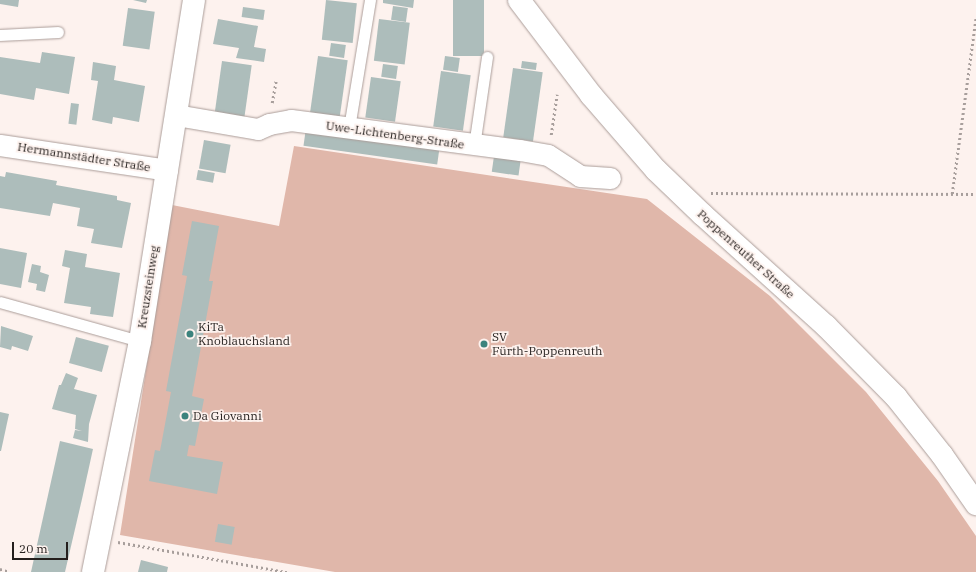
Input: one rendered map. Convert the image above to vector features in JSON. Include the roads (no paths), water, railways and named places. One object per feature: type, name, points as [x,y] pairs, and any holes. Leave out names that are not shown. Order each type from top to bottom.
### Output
[{"type":"street","name":"Kreuzsteinweg","points":[[93,572],[140,341],[194,0]]},
{"type":"street","name":"Poppenreuther Straße","points":[[519,0],[591,95],[640,151],[686,200],[826,326],[884,383],[928,435],[976,504]]},
{"type":"street","name":"Uwe-Lichtenberg-Straße","points":[[176,115],[258,129],[269,124],[290,120],[548,155],[580,176],[610,178]]},
{"type":"street","name":"Hermannstädter Straße","points":[[0,144],[167,170]]},
{"type":"lane","points":[[349,128],[370,0]]},
{"type":"lane","points":[[0,35],[58,32]]},
{"type":"lane","points":[[474,146],[487,57]]},
{"type":"lane","points":[[0,302],[140,341]]},
{"type":"place","name":"KiTa Knoblauchsland","points":[[190,334]]},
{"type":"place","name":"SV Fürth-Poppenreuth","points":[[484,344]]},
{"type":"place","name":"Da Giovanni","points":[[185,416]]}]
